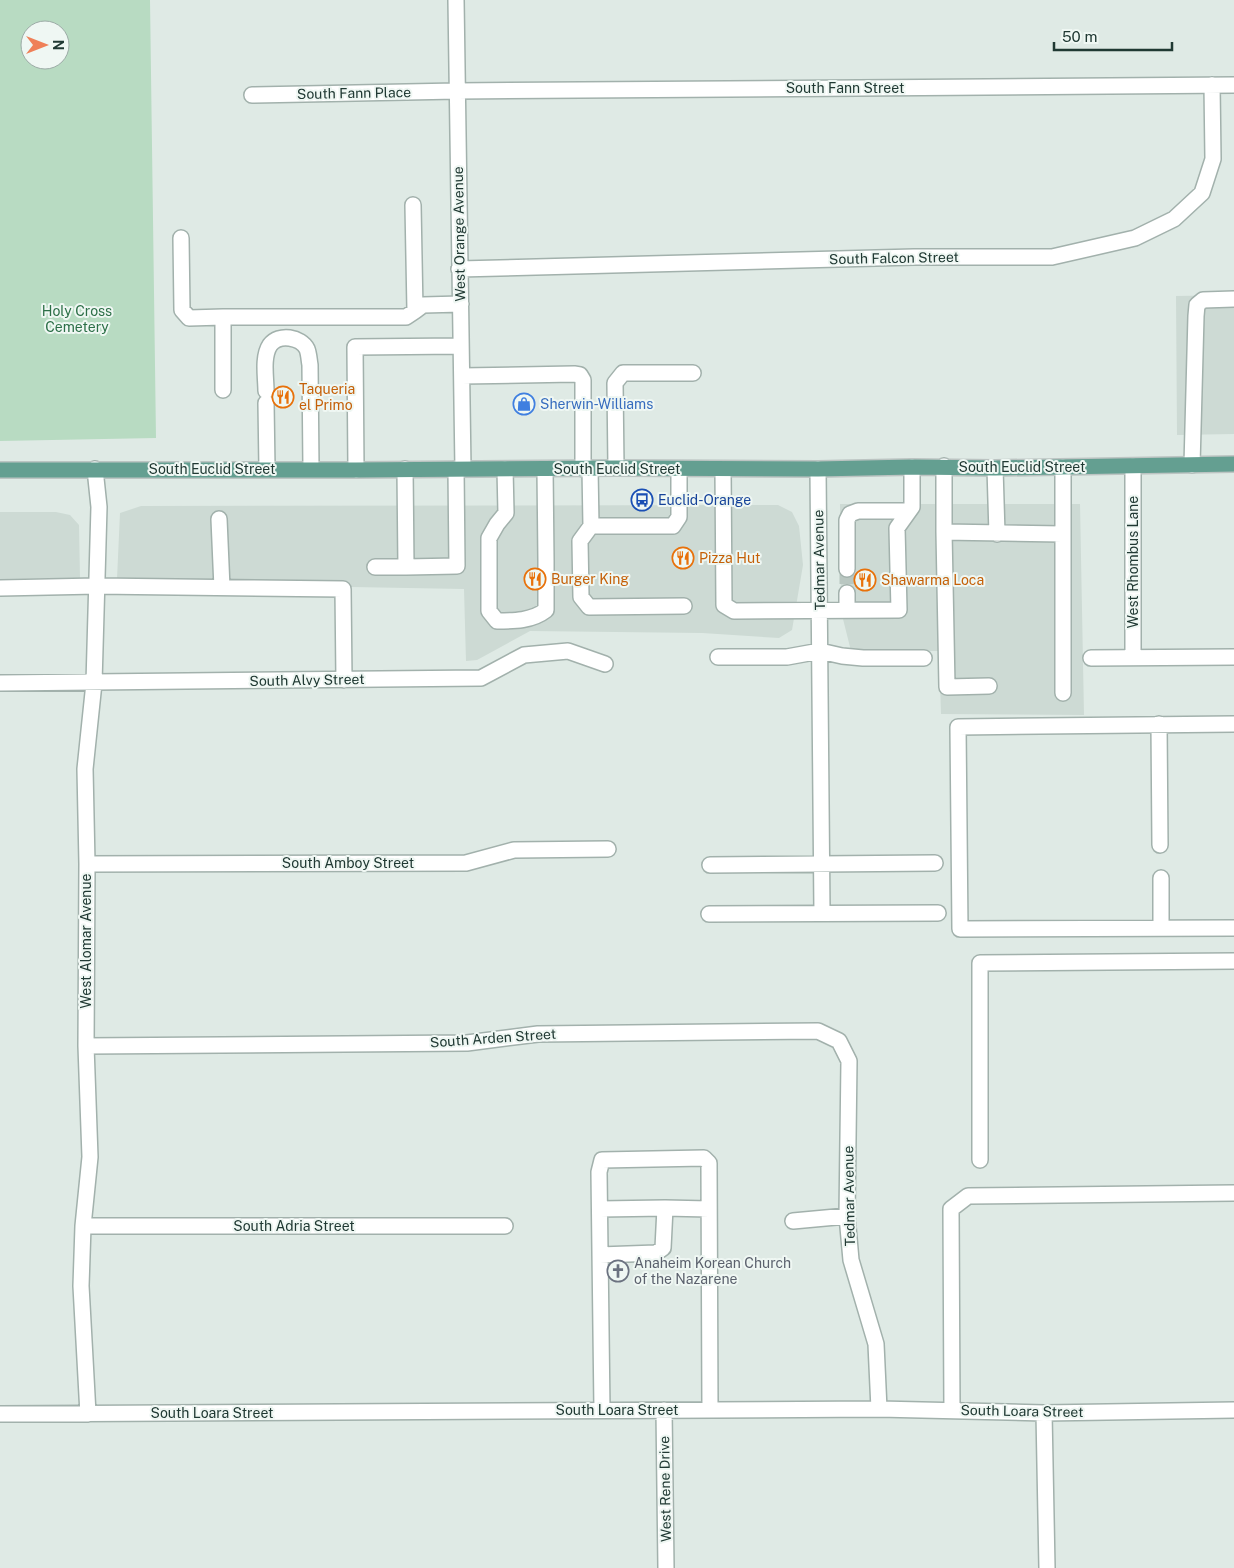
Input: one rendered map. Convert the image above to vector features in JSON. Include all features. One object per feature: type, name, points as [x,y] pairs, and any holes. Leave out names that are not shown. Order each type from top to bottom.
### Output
[{"type":"main road","name":"South Euclid Street","points":[[0,470],[818,469],[1234,464]]},
{"type":"street","name":"West Orange Avenue","points":[[406,567],[456,566],[462,376],[456,0]]},
{"type":"street","name":"South Falcon Street","points":[[459,268],[914,257],[1052,257],[1134,238],[1174,219],[1202,193],[1213,159],[1212,85]]},
{"type":"street","name":"South Fann Street","points":[[456,91],[1234,85]]},
{"type":"street","name":"South Fann Place","points":[[252,96],[456,91]]},
{"type":"street","points":[[413,205],[415,312]]},
{"type":"street","points":[[181,238],[182,310],[189,318],[406,317],[423,305],[461,304]]},
{"type":"street","points":[[1192,465],[1197,305],[1203,300],[1234,299]]},
{"type":"street","points":[[223,317],[223,390]]},
{"type":"street","points":[[267,470],[266,357],[271,344],[280,338],[298,340],[307,348],[310,365],[311,470]]},
{"type":"street","points":[[356,470],[355,347],[461,346]]},
{"type":"street","points":[[616,468],[616,383],[623,373],[693,374]]},
{"type":"street","points":[[462,376],[580,375],[583,380],[591,526],[580,541],[581,597],[589,606],[684,606]]},
{"type":"street","points":[[944,466],[947,687],[989,686]]},
{"type":"street","name":"West Rhombus Lane","points":[[1133,466],[1133,658]]},
{"type":"street","points":[[723,469],[724,605],[734,611],[819,611],[899,610],[897,528],[912,507],[912,467]]},
{"type":"street","points":[[1063,467],[1063,693]]},
{"type":"street","points":[[995,468],[997,534]]},
{"type":"street","name":"West Alomar Avenue","points":[[88,1414],[81,1286],[83,1226],[90,1157],[86,1046],[87,864],[85,769],[94,683],[99,507],[95,469]]},
{"type":"street","points":[[375,567],[406,567],[405,469]]},
{"type":"street","points":[[505,469],[506,513],[489,538],[490,611],[497,621],[513,621],[538,617],[546,610],[545,469]]},
{"type":"street","points":[[591,526],[673,526],[679,517],[679,469]]},
{"type":"street","name":"Tedmar Avenue","points":[[818,469],[822,913]]},
{"type":"street","points":[[847,570],[847,520],[850,514],[858,511],[908,511]]},
{"type":"street","points":[[219,519],[222,588]]},
{"type":"street","points":[[944,532],[1062,534]]},
{"type":"street","points":[[0,588],[97,586],[343,589],[344,680]]},
{"type":"street","points":[[847,593],[847,610]]},
{"type":"street","name":"South Alvy Street","points":[[0,683],[482,678],[524,655],[568,650],[605,664]]},
{"type":"street","points":[[718,657],[787,657],[820,651],[863,658],[924,658]]},
{"type":"street","points":[[1091,658],[1234,657]]},
{"type":"street","points":[[1159,724],[1160,845]]},
{"type":"street","points":[[1234,724],[958,727],[960,929],[1234,928]]},
{"type":"street","name":"South Amboy Street","points":[[87,864],[466,863],[514,850],[608,849]]},
{"type":"street","points":[[710,865],[935,864]]},
{"type":"street","points":[[1161,878],[1161,928]]},
{"type":"street","points":[[709,914],[938,913]]},
{"type":"street","points":[[980,1160],[980,963],[1234,961]]},
{"type":"street","name":"South Arden Street","points":[[86,1046],[467,1043],[538,1034],[799,1031],[818,1031],[839,1041]]},
{"type":"street","name":"Tedmar Avenue","points":[[839,1041],[849,1061],[848,1216],[851,1260],[876,1344],[879,1409]]},
{"type":"street","points":[[602,1410],[599,1172],[602,1160],[704,1158],[709,1163],[710,1410]]},
{"type":"street","points":[[952,1411],[951,1210],[968,1196],[1234,1193]]},
{"type":"street","points":[[600,1255],[656,1254],[663,1248],[665,1208]]},
{"type":"street","points":[[600,1209],[709,1209]]},
{"type":"street","points":[[794,1220],[848,1216]]},
{"type":"street","name":"South Adria Street","points":[[83,1226],[505,1226]]},
{"type":"street","name":"South Loara Street","points":[[0,1414],[879,1409],[1044,1413],[1234,1410]]},
{"type":"street","name":"West Rene Drive","points":[[664,1410],[666,1568]]},
{"type":"street","points":[[1044,1413],[1047,1568]]},
{"type":"shaded area","points":[[1234,295],[1234,434],[1177,435],[1176,296]]},
{"type":"shaded area","points":[[840,504],[1080,504],[1084,715],[941,714],[939,651],[851,651],[841,611]]},
{"type":"shaded area","points":[[778,505],[792,512],[799,526],[803,565],[792,630],[779,638],[702,633],[530,631],[477,660],[466,661],[464,589],[117,579],[120,513],[141,506]]},
{"type":"shaded area","points":[[0,512],[56,512],[70,515],[79,525],[80,578],[0,579]]},
{"type":"green space","name":"Holy Cross Cemetery","points":[[0,0],[150,0],[156,438],[0,441]]},
{"type":"tunnel","points":[[847,569],[847,593]]},
{"type":"place","name":"Taqueria el Primo","points":[[283,397]]},
{"type":"place","name":"Sherwin-Williams","points":[[524,404]]},
{"type":"place","name":"Euclid-Orange","points":[[642,500]]},
{"type":"place","name":"Pizza Hut","points":[[683,558]]},
{"type":"place","name":"Burger King","points":[[535,579]]},
{"type":"place","name":"Shawarma Loca","points":[[865,580]]},
{"type":"place","name":"Anaheim Korean Church of the Nazarene","points":[[618,1271]]}]
